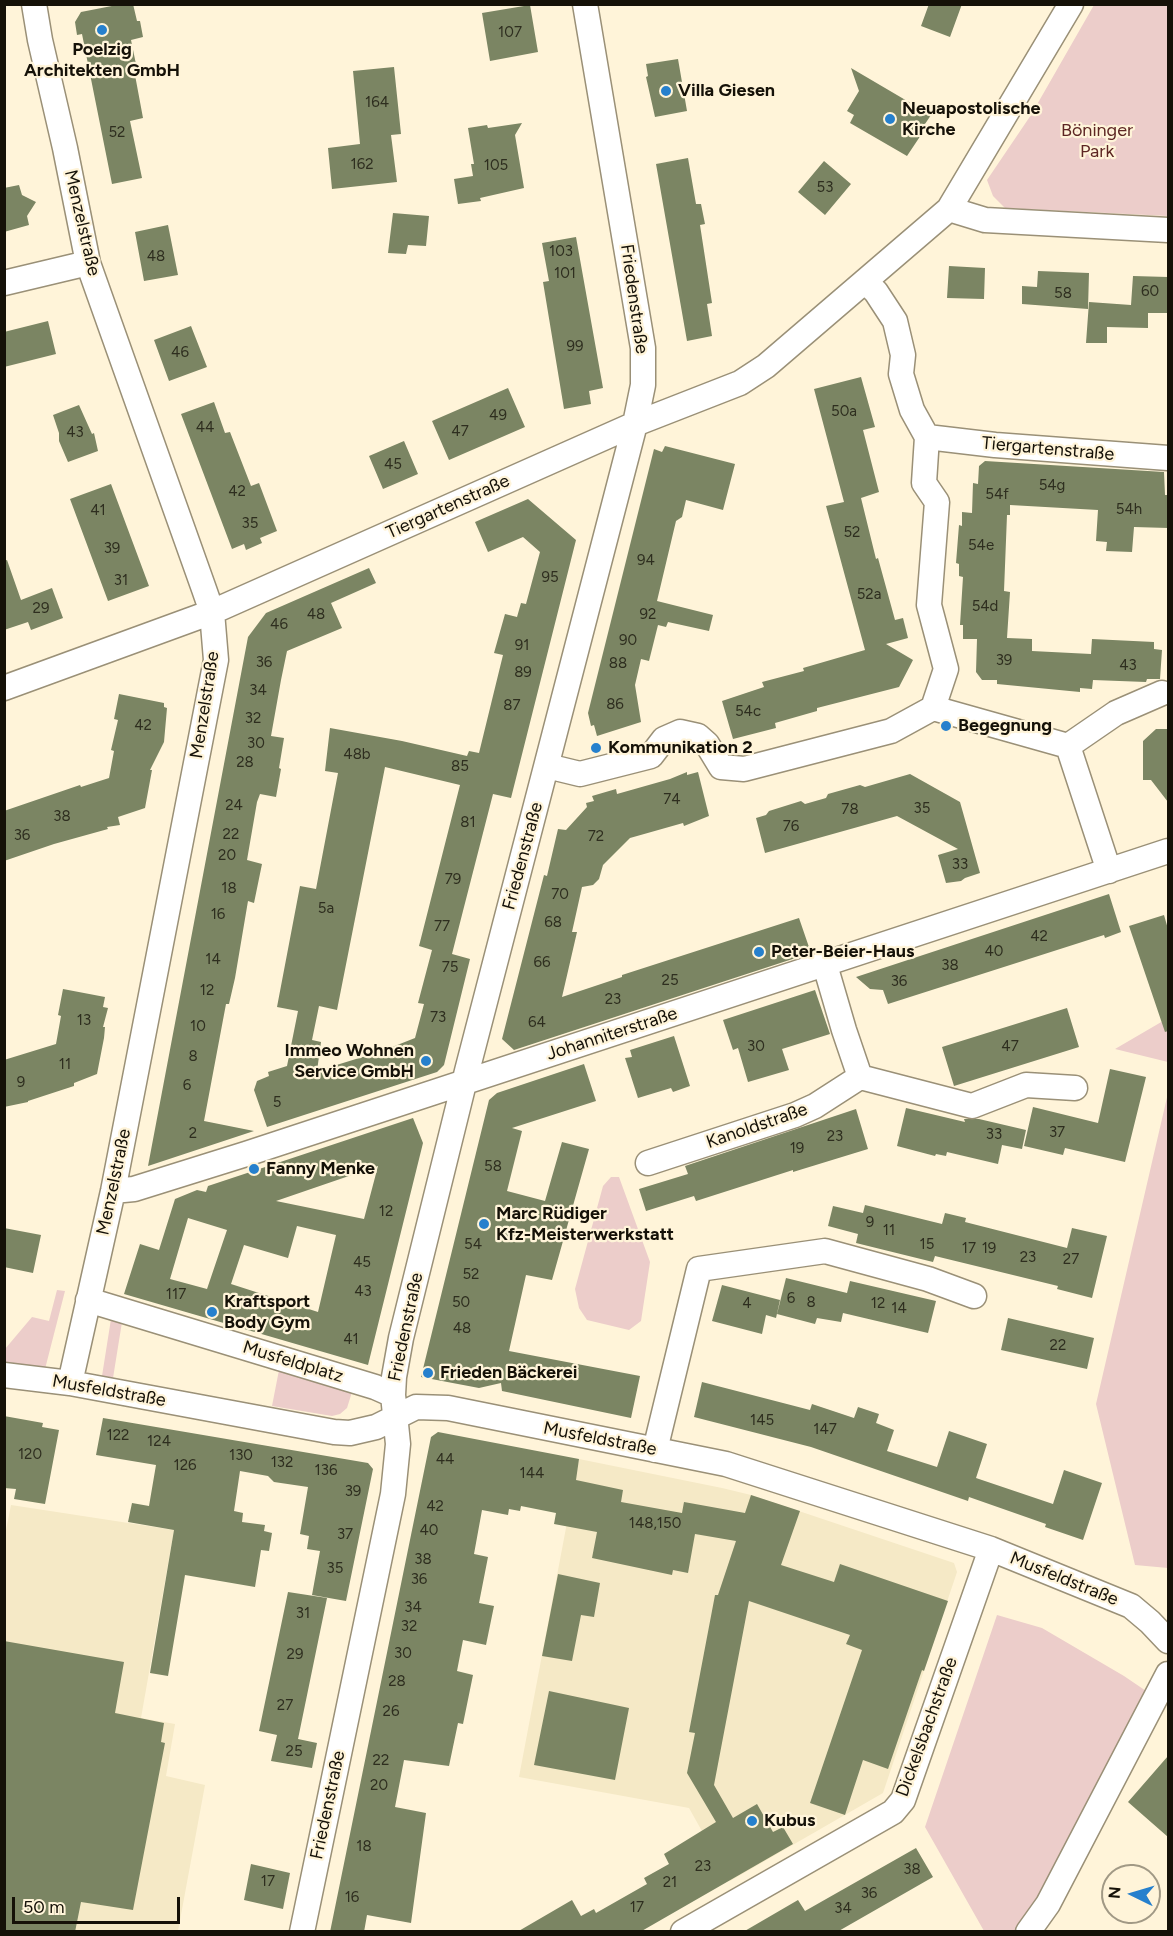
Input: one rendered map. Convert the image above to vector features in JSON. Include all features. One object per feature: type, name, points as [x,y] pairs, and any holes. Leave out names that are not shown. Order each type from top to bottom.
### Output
[{"type":"street","name":"Menzelstraße","points":[[34,4],[88,263],[212,612],[216,660],[113,1191],[70,1383]]},
{"type":"street","name":"Friedenstraße","points":[[302,1932],[393,1494],[398,1444],[394,1377],[401,1338],[464,1083],[635,424],[643,385],[643,348],[585,4]]},
{"type":"street","name":"Tiergartenstraße","points":[[4,688],[212,612],[635,424],[740,383],[766,366],[949,209],[1071,4]]},
{"type":"street","points":[[949,209],[985,220],[1168,230]]},
{"type":"street","points":[[4,283],[88,263]]},
{"type":"street","points":[[547,766],[580,774],[651,756],[664,739],[680,732],[698,735],[707,744],[721,767],[744,769],[891,731],[933,708],[946,669],[929,605],[937,502],[924,483],[927,437],[912,410],[902,374],[903,355],[895,321],[876,292],[866,282]]},
{"type":"street","name":"Tiergartenstraße","points":[[927,437],[995,445],[1168,458]]},
{"type":"street","points":[[1068,746],[1116,713],[1162,693]]},
{"type":"street","points":[[933,708],[1068,746]]},
{"type":"street","points":[[1068,746],[1109,871]]},
{"type":"street","name":"Johanniterstraße","points":[[113,1191],[145,1186],[1168,851]]},
{"type":"street","points":[[825,965],[860,1077],[972,1106],[1026,1085],[1075,1088]]},
{"type":"street","name":"Kanoldstraße","points":[[648,1163],[815,1106],[860,1077]]},
{"type":"street","points":[[655,1450],[699,1269],[825,1251],[928,1279],[974,1296]]},
{"type":"street","name":"Musfeldplatz","points":[[88,1300],[375,1386],[394,1405]]},
{"type":"street","name":"Musfeldstraße","points":[[4,1375],[70,1383],[334,1432],[350,1432],[376,1427],[394,1405],[448,1408],[726,1464],[991,1549],[1131,1606],[1168,1641]]},
{"type":"street","name":"Dickelsbachstraße","points":[[683,1932],[893,1812],[903,1800],[991,1549]]},
{"type":"street","points":[[1028,1932],[1048,1904],[1168,1674]]},
{"type":"shaded area","points":[[579,1459],[751,1495],[954,1563],[957,1572],[883,1793],[730,1881],[689,1808],[519,1777]]},
{"type":"shaded area","points":[[11,1505],[174,1530],[141,1718],[175,1724],[166,1776],[205,1785],[178,1931],[5,1932],[4,1540]]},
{"type":"green space","name":"Böninger Park","points":[[1094,5],[1168,5],[1168,216],[1005,208],[993,196],[987,180],[1031,115]]},
{"type":"green space","points":[[1168,1018],[1168,1062],[1115,1049],[1163,1021]]},
{"type":"green space","points":[[1168,1093],[1168,1568],[1135,1565],[1096,1404]]},
{"type":"green space","points":[[611,1177],[619,1177],[650,1262],[641,1321],[629,1330],[587,1320],[579,1308],[575,1289],[603,1186]]},
{"type":"green space","points":[[57,1290],[65,1291],[45,1369],[5,1366],[5,1349],[32,1317],[49,1321]]},
{"type":"green space","points":[[111,1319],[122,1322],[113,1378],[102,1376]]},
{"type":"green space","points":[[279,1370],[352,1392],[347,1408],[340,1414],[332,1416],[272,1406]]},
{"type":"green space","points":[[997,1615],[1042,1628],[1149,1693],[1029,1915],[1014,1931],[984,1931],[925,1827]]},
{"type":"building","points":[[133,4],[143,37],[131,40],[143,118],[130,121],[142,178],[112,184],[82,34],[77,35],[75,22],[81,12]]},
{"type":"building","points":[[929,4],[962,4],[950,37],[921,26]]},
{"type":"building","points":[[530,5],[538,52],[490,61],[482,13]]},
{"type":"building","name":"Villa Giesen","points":[[678,59],[687,111],[655,117],[646,77],[648,76],[646,64]]},
{"type":"building","points":[[394,67],[401,134],[391,135],[397,182],[332,189],[328,148],[360,144],[353,71]]},
{"type":"building","name":"Neuapostolische Kirche","points":[[851,68],[931,115],[923,127],[925,129],[907,156],[850,123],[854,115],[847,111],[859,91]]},
{"type":"building","points":[[522,123],[515,135],[524,188],[480,198],[481,201],[458,204],[454,179],[473,176],[471,164],[474,164],[468,128],[487,125],[488,128]]},
{"type":"building","points":[[688,158],[696,204],[701,204],[705,224],[700,225],[712,303],[707,304],[712,336],[687,341],[656,164]]},
{"type":"building","points":[[824,161],[851,184],[825,215],[798,192]]},
{"type":"building","points":[[19,185],[22,195],[36,202],[27,216],[29,225],[4,232],[4,188]]},
{"type":"building","points":[[393,213],[429,216],[426,246],[408,245],[406,254],[388,253]]},
{"type":"building","points":[[168,225],[178,275],[144,281],[135,232]]},
{"type":"building","points":[[576,237],[603,388],[589,391],[591,404],[564,409],[543,282],[549,281],[542,243]]},
{"type":"building","points":[[949,266],[985,268],[984,299],[947,298]]},
{"type":"building","points":[[1038,271],[1089,273],[1088,309],[1022,304],[1022,286],[1037,287]]},
{"type":"building","points":[[1133,276],[1168,277],[1168,313],[1148,313],[1148,328],[1107,327],[1107,343],[1086,343],[1089,302],[1131,305]]},
{"type":"building","points":[[48,321],[56,354],[4,367],[4,332]]},
{"type":"building","points":[[191,326],[207,367],[169,381],[154,340]]},
{"type":"building","points":[[861,377],[875,427],[863,430],[879,492],[861,498],[876,559],[878,558],[895,620],[903,618],[908,638],[886,644],[913,660],[899,687],[817,708],[817,711],[775,723],[776,728],[733,739],[722,701],[764,687],[762,682],[804,671],[803,668],[865,650],[826,506],[844,502],[814,389]]},
{"type":"building","points":[[508,388],[525,427],[449,460],[432,421]]},
{"type":"building","points":[[214,402],[225,433],[230,432],[251,486],[259,483],[277,531],[260,538],[262,543],[246,550],[244,544],[232,549],[181,414]]},
{"type":"building","points":[[79,405],[92,434],[94,433],[98,451],[68,462],[59,441],[53,415]]},
{"type":"building","points":[[404,441],[418,474],[383,489],[369,456]]},
{"type":"building","points":[[665,446],[735,464],[723,510],[686,500],[682,517],[676,521],[657,601],[713,615],[709,631],[668,622],[666,627],[658,625],[649,661],[641,659],[635,685],[641,722],[597,736],[594,725],[591,726],[588,713],[654,449],[662,452]]},
{"type":"building","points":[[985,461],[1164,472],[1165,495],[1168,495],[1168,528],[1134,527],[1132,552],[1106,551],[1107,542],[1096,541],[1098,510],[1010,505],[1010,515],[1007,515],[1004,591],[1010,592],[1007,638],[1032,639],[1032,651],[1091,654],[1092,639],[1154,642],[1154,649],[1162,650],[1160,679],[1147,679],[1146,682],[1093,680],[1092,689],[1080,688],[1080,692],[997,684],[997,680],[982,680],[976,672],[977,639],[963,639],[963,625],[960,625],[963,577],[959,576],[959,564],[956,563],[962,512],[972,513],[973,483],[978,484],[979,466]]},
{"type":"building","points":[[111,484],[149,586],[108,601],[70,499]]},
{"type":"building","points":[[528,499],[576,540],[511,798],[493,794],[452,954],[470,959],[444,1065],[437,1072],[267,1127],[254,1090],[257,1081],[269,1076],[268,1072],[287,1066],[298,1011],[277,1007],[300,886],[316,889],[338,773],[325,771],[330,728],[467,756],[469,751],[479,753],[503,655],[494,653],[505,614],[517,617],[521,603],[526,604],[540,552],[523,537],[488,552],[475,522]],"holes":[[[385,767],[460,785],[419,946],[432,950],[418,1003],[424,1004],[415,1038],[317,1071],[321,1042],[312,1040],[319,1006],[337,1010]]]},
{"type":"building","points":[[7,560],[21,600],[52,588],[63,618],[31,630],[28,622],[4,630],[4,561]]},
{"type":"building","points":[[369,568],[376,583],[331,603],[342,628],[287,651],[281,680],[271,736],[284,738],[279,768],[281,769],[276,797],[260,794],[257,802],[247,860],[262,864],[254,903],[248,901],[235,978],[229,1004],[226,1004],[204,1121],[254,1131],[148,1166],[248,637],[266,613]]},
{"type":"building","points":[[119,694],[164,703],[164,707],[167,708],[164,742],[150,770],[152,770],[145,808],[118,817],[120,825],[107,827],[108,829],[4,861],[4,811],[80,785],[81,787],[109,778],[114,751],[111,750],[118,720],[114,719]]},
{"type":"building","points":[[1156,729],[1168,729],[1168,802],[1151,780],[1143,780],[1143,741]]},
{"type":"building","points":[[687,772],[687,775],[698,772],[709,816],[684,826],[683,823],[630,838],[603,865],[599,879],[593,885],[582,887],[572,932],[577,932],[562,997],[622,977],[622,975],[799,918],[811,953],[514,1050],[502,1039],[558,829],[566,830],[587,807],[586,803],[594,801],[592,796],[616,789],[617,794]]},
{"type":"building","points":[[910,774],[960,802],[980,873],[961,881],[946,883],[938,855],[958,849],[897,816],[765,853],[756,818],[766,815],[769,811],[801,801],[805,804],[826,798],[828,794],[860,785],[865,787]]},
{"type":"building","points":[[1109,894],[1121,932],[1105,938],[1104,935],[888,1004],[883,990],[870,989],[856,977]]},
{"type":"building","points":[[1164,915],[1168,929],[1168,1031],[1165,1032],[1129,926]]},
{"type":"building","points":[[63,989],[105,997],[103,1007],[108,1008],[103,1027],[105,1027],[104,1038],[97,1074],[74,1083],[74,1086],[28,1102],[4,1107],[4,1060],[56,1044]]},
{"type":"building","points":[[815,990],[830,1034],[782,1049],[789,1070],[748,1082],[738,1048],[733,1050],[723,1020]]},
{"type":"building","points":[[1067,1008],[1079,1047],[954,1086],[942,1047]]},
{"type":"building","points":[[674,1036],[690,1086],[673,1092],[671,1088],[638,1098],[625,1058],[632,1057],[630,1050]]},
{"type":"building","points":[[584,1064],[596,1101],[512,1128],[522,1131],[507,1191],[545,1201],[562,1142],[589,1149],[552,1280],[526,1275],[509,1351],[640,1376],[631,1418],[502,1391],[501,1383],[479,1388],[421,1377],[489,1100],[497,1093]]},
{"type":"building","points":[[1110,1069],[1146,1077],[1125,1162],[1065,1148],[1063,1155],[1024,1146],[1033,1107],[1098,1123]]},
{"type":"building","points":[[906,1108],[965,1122],[964,1119],[979,1119],[1026,1130],[1022,1149],[1002,1145],[998,1164],[947,1152],[946,1156],[936,1154],[935,1156],[897,1146]]},
{"type":"building","points":[[856,1109],[868,1149],[696,1201],[694,1196],[646,1211],[639,1189],[688,1174],[685,1166]]},
{"type":"building","points":[[413,1118],[423,1143],[368,1365],[124,1294],[140,1244],[159,1250],[175,1199],[197,1190],[206,1192],[208,1186]],"holes":[[[378,1166],[364,1219],[276,1201]],[[188,1218],[227,1230],[207,1289],[170,1279]],[[297,1226],[336,1235],[318,1312],[231,1284],[244,1245],[288,1258]]]},
{"type":"building","points":[[865,1205],[942,1224],[945,1213],[966,1218],[965,1222],[1067,1248],[1072,1228],[1107,1236],[1092,1298],[1057,1289],[1058,1286],[935,1256],[933,1262],[856,1243],[858,1234],[828,1226],[833,1206],[863,1213]]},
{"type":"building","points":[[4,1228],[41,1235],[33,1273],[4,1267]]},
{"type":"building","points":[[786,1278],[847,1293],[850,1281],[936,1301],[928,1333],[843,1313],[841,1322],[817,1318],[815,1324],[777,1314]]},
{"type":"building","points":[[722,1285],[780,1300],[776,1318],[766,1315],[762,1334],[712,1321]]},
{"type":"building","points":[[1008,1318],[1094,1338],[1087,1369],[1001,1350]]},
{"type":"building","points":[[702,1382],[810,1410],[812,1404],[854,1418],[858,1407],[879,1414],[876,1423],[894,1430],[887,1451],[937,1467],[949,1431],[987,1444],[976,1478],[1053,1504],[1064,1470],[1102,1483],[1083,1540],[1045,1527],[1046,1524],[969,1497],[968,1501],[811,1447],[694,1417]]},
{"type":"building","points":[[4,1416],[43,1423],[42,1427],[59,1430],[45,1504],[14,1499],[16,1489],[4,1488]]},
{"type":"building","points":[[103,1418],[368,1463],[373,1469],[346,1601],[312,1595],[320,1551],[307,1549],[309,1536],[300,1534],[308,1487],[274,1482],[268,1476],[240,1471],[234,1511],[243,1513],[242,1522],[265,1525],[264,1531],[272,1533],[269,1551],[261,1550],[255,1587],[185,1575],[168,1676],[150,1673],[174,1530],[128,1522],[132,1503],[149,1506],[156,1465],[96,1455]]},
{"type":"building","points":[[438,1432],[579,1459],[576,1480],[623,1490],[621,1502],[682,1513],[684,1502],[745,1513],[751,1495],[800,1511],[781,1565],[834,1582],[840,1564],[948,1601],[888,1769],[863,1760],[845,1815],[810,1803],[862,1650],[846,1644],[850,1635],[749,1601],[714,1785],[733,1818],[757,1804],[773,1832],[783,1827],[793,1844],[640,1932],[517,1932],[572,1900],[581,1916],[594,1909],[596,1913],[647,1884],[644,1878],[669,1864],[664,1854],[716,1822],[687,1773],[695,1733],[689,1732],[715,1595],[718,1595],[736,1541],[695,1534],[688,1573],[673,1570],[672,1575],[592,1558],[597,1532],[554,1524],[556,1513],[521,1506],[520,1511],[509,1509],[508,1515],[482,1510],[474,1554],[488,1557],[479,1603],[494,1606],[486,1645],[463,1640],[457,1671],[473,1675],[463,1724],[458,1723],[449,1766],[404,1760],[395,1807],[426,1813],[411,1923],[367,1915],[364,1932],[330,1932],[431,1437]]},
{"type":"building","points":[[558,1574],[600,1583],[594,1617],[581,1615],[572,1661],[542,1656]]},
{"type":"building","points":[[288,1592],[327,1598],[298,1739],[317,1743],[312,1768],[271,1761],[277,1735],[259,1731]]},
{"type":"building","points":[[4,1641],[124,1662],[115,1713],[164,1723],[161,1742],[165,1743],[133,1910],[81,1902],[75,1932],[4,1932]]},
{"type":"building","points":[[549,1691],[629,1708],[615,1780],[534,1765]]},
{"type":"building","points":[[1168,1756],[1168,1837],[1128,1802]]},
{"type":"building","points":[[916,1848],[933,1877],[837,1932],[743,1932],[798,1900],[805,1911]]},
{"type":"building","points":[[251,1864],[290,1873],[283,1909],[244,1900]]},
{"type":"place","name":"Poelzig Architekten GmbH","points":[[102,30]]},
{"type":"place","name":"Villa Giesen","points":[[666,91]]},
{"type":"place","name":"Neuapostolische Kirche","points":[[890,119]]},
{"type":"place","name":"Begegnung","points":[[946,726]]},
{"type":"place","name":"Kommunikation 2","points":[[596,748]]},
{"type":"place","name":"Peter-Beier-Haus","points":[[759,952]]},
{"type":"place","name":"Immeo Wohnen Service GmbH","points":[[426,1061]]},
{"type":"place","name":"Fanny Menke","points":[[254,1169]]},
{"type":"place","name":"Marc Rüdiger Kfz-Meisterwerkstatt","points":[[484,1224]]},
{"type":"place","name":"Kraftsport Body Gym","points":[[212,1312]]},
{"type":"place","name":"Frieden Bäckerei","points":[[428,1373]]},
{"type":"place","name":"Kubus","points":[[752,1821]]}]
